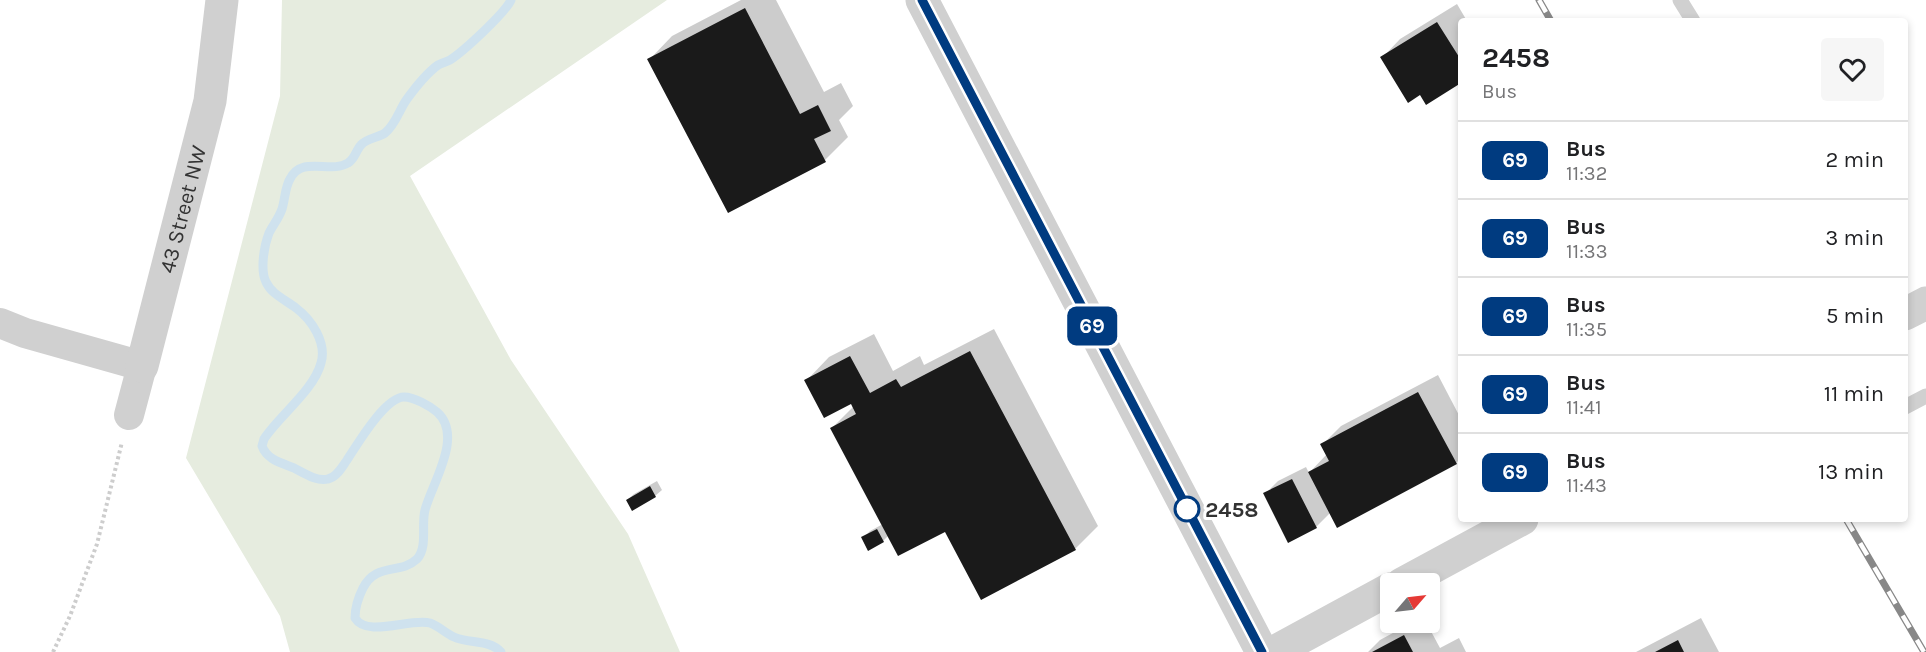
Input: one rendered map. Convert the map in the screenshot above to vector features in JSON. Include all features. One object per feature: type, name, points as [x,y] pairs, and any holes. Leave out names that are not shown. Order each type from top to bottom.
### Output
[{"type":"street","name":"43 Street NW","points":[[129,415],[210,101],[222,0]]},
{"type":"street","points":[[922,0],[1262,652]]},
{"type":"street","points":[[1908,312],[1926,303]]},
{"type":"street","points":[[0,323],[25,333],[142,366]]},
{"type":"street","points":[[1422,573],[1516,522]]},
{"type":"street","points":[[1274,652],[1380,595]]},
{"type":"lane","points":[[1680,0],[1691,18]]},
{"type":"lane","points":[[1908,405],[1926,396]]},
{"type":"path","points":[[52,652],[70,616],[97,544],[129,415]]},
{"type":"shaded area","points":[[282,0],[667,0],[410,176],[511,360],[628,534],[680,652],[290,652],[280,616],[186,458],[280,96]]},
{"type":"building","points":[[745,8],[800,114],[818,105],[831,131],[814,139],[826,162],[728,213],[647,59]]},
{"type":"building","points":[[1437,22],[1458,55],[1458,85],[1426,105],[1420,95],[1408,103],[1380,57]]},
{"type":"building","points":[[970,351],[1076,550],[981,600],[945,532],[898,556],[830,428],[856,414],[851,404],[824,418],[804,380],[850,356],[870,393],[896,379],[901,387]]},
{"type":"building","points":[[1418,392],[1457,464],[1337,528],[1308,472],[1329,461],[1320,444]]},
{"type":"building","points":[[1292,479],[1317,528],[1288,543],[1263,493]]},
{"type":"building","points":[[650,486],[656,497],[632,511],[626,500]]},
{"type":"building","points":[[877,529],[884,542],[868,551],[861,537]]},
{"type":"building","points":[[1404,635],[1413,652],[1372,652]]},
{"type":"building","points":[[1678,640],[1684,652],[1655,652]]},
{"type":"waterway","points":[[501,652],[485,643],[454,637],[430,623],[369,627],[361,624],[355,618],[358,599],[368,580],[381,572],[410,564],[420,554],[425,510],[447,446],[448,434],[445,422],[437,412],[422,402],[408,397],[397,399],[380,413],[339,471],[324,480],[267,455],[262,446],[264,439],[311,383],[321,363],[322,348],[313,325],[302,313],[269,287],[264,277],[263,265],[269,233],[281,212],[287,186],[295,172],[309,166],[333,167],[348,163],[363,143],[382,135],[389,129],[407,99],[430,72],[438,65],[450,60],[474,40],[501,14],[511,0]]},
{"type":"railway","points":[[1539,0],[1549,18]]},
{"type":"railway","points":[[1848,522],[1924,652]]},
{"type":"bus line","name":"69","points":[[922,0],[1262,652]]},
{"type":"place","name":"2458","points":[[1187,509]]}]
